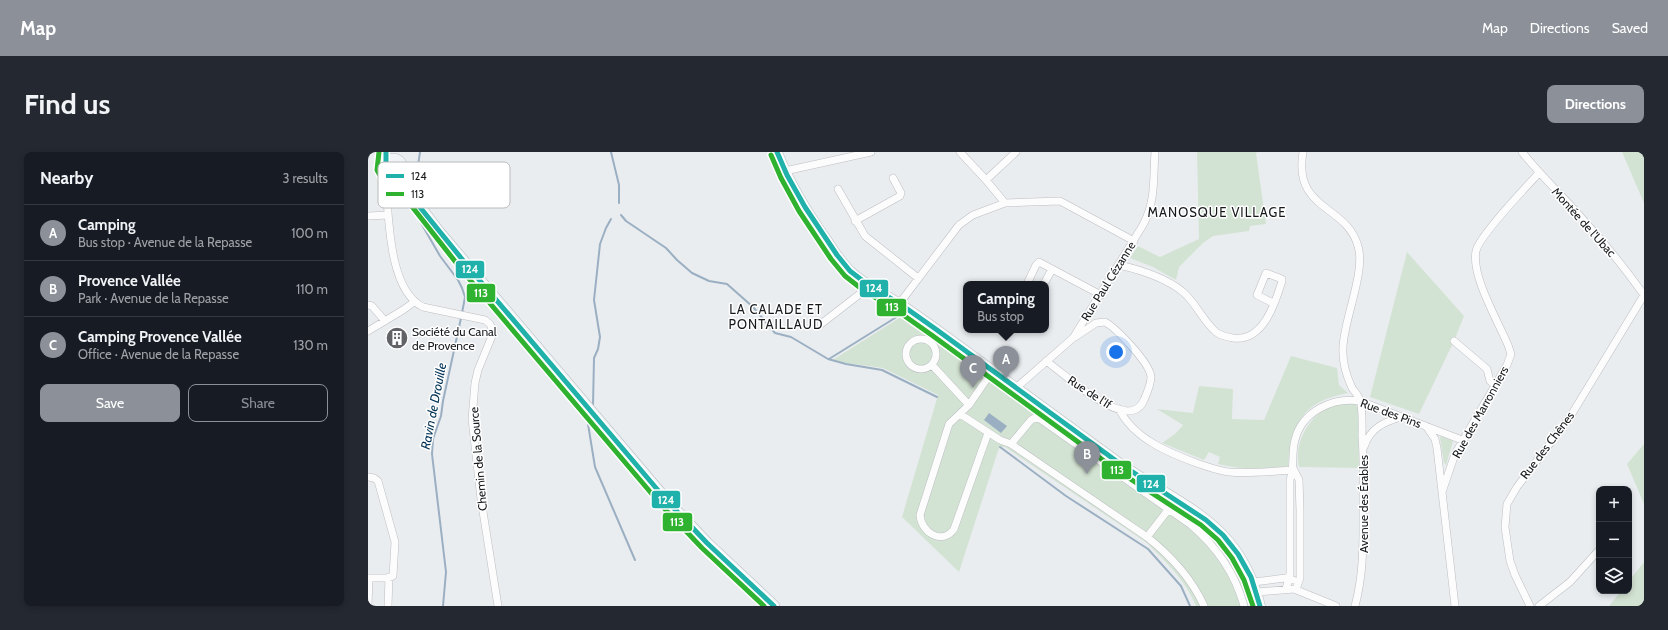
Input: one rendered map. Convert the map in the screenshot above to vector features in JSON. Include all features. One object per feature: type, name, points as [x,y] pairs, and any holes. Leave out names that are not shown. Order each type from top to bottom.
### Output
[{"type":"main road","points":[[421,208],[470,269],[663,497],[707,543],[774,606]]},
{"type":"street","points":[[777,152],[801,202],[838,257],[851,272],[993,370],[1127,468],[1195,511],[1212,524],[1236,551],[1254,582],[1260,606]]},
{"type":"street","points":[[785,171],[871,152]]},
{"type":"street","points":[[960,152],[1005,203]]},
{"type":"street","points":[[986,180],[1016,152]]},
{"type":"street","name":"Rue Paul Cézanne","points":[[1017,388],[1073,338],[1134,241],[1148,216],[1152,202],[1155,152]]},
{"type":"street","points":[[1304,152],[1302,161],[1310,193],[1318,203],[1341,220],[1350,229],[1359,248],[1359,265],[1345,332],[1343,354],[1346,374],[1360,401]]},
{"type":"street","name":"Montée de l'Ubac","points":[[1522,152],[1539,173],[1598,236],[1644,295]]},
{"type":"street","name":"Rue des Marronniers","points":[[1455,606],[1442,492],[1454,456],[1507,365],[1511,351],[1479,279],[1476,263],[1476,251],[1484,236],[1539,173]]},
{"type":"street","points":[[855,221],[900,196],[901,193],[893,178]]},
{"type":"street","points":[[838,189],[865,236],[918,278]]},
{"type":"street","points":[[899,304],[959,225],[976,213],[1005,203],[1050,200],[1060,201],[1134,241]]},
{"type":"street","points":[[369,332],[414,302],[398,271],[391,242],[388,208]]},
{"type":"street","points":[[368,216],[388,215]]},
{"type":"street","points":[[1028,281],[1038,262],[1100,295]]},
{"type":"street","points":[[1119,266],[1151,274],[1179,289],[1192,302],[1213,330],[1224,336],[1241,338],[1255,332],[1264,324],[1273,305]]},
{"type":"street","points":[[1046,281],[1052,269]]},
{"type":"street","points":[[821,324],[870,286]]},
{"type":"street","name":"Rue des Chênes","points":[[1530,606],[1519,585],[1510,561],[1505,534],[1505,513],[1507,504],[1516,486],[1570,417],[1644,295]]},
{"type":"street","name":"Chemin de la Source","points":[[414,302],[423,307],[488,322],[492,329],[491,339],[476,376],[472,419],[481,499],[498,606]]},
{"type":"street","points":[[368,304],[372,306],[385,321]]},
{"type":"street","name":"Rue de l'If","points":[[1046,361],[1101,402],[1128,411],[1135,410],[1144,402],[1151,376],[1145,362],[1127,342],[1104,322],[1096,324],[1073,338]]},
{"type":"street","points":[[920,339],[929,341],[932,344],[936,352],[936,357],[932,365],[923,369],[914,367],[910,364],[906,355],[906,350],[912,342],[920,339]]},
{"type":"street","points":[[1454,341],[1487,369],[1490,381],[1495,385]]},
{"type":"street","points":[[932,365],[969,405]]},
{"type":"street","points":[[988,433],[954,529],[949,535],[944,537],[936,537],[929,534],[920,519],[921,512],[949,424],[969,405],[993,370]]},
{"type":"street","name":"Rue des Pins","points":[[1286,589],[1289,578],[1290,480],[1294,470],[1295,441],[1301,424],[1309,416],[1322,407],[1334,402],[1345,399],[1360,401],[1462,440]]},
{"type":"street","name":"Avenue des Érables","points":[[1355,606],[1361,582],[1363,558],[1363,451],[1360,401]]},
{"type":"street","points":[[1119,409],[1124,418],[1135,429],[1162,449],[1214,469],[1229,472],[1294,470]]},
{"type":"street","points":[[960,414],[988,433],[1011,444],[1147,536],[1167,553],[1182,569],[1204,606]]},
{"type":"street","points":[[1363,451],[1367,439],[1374,430],[1388,421],[1401,417]]},
{"type":"street","points":[[1011,444],[1031,420],[1038,418],[1197,530],[1218,552],[1233,576],[1244,606]]},
{"type":"street","points":[[1426,426],[1436,443],[1442,492]]},
{"type":"street","points":[[1440,469],[1450,469]]},
{"type":"street","name":"Rue des Pins","points":[[1294,470],[1300,483],[1300,578],[1297,587]]},
{"type":"street","points":[[368,477],[374,478],[378,481],[395,542],[393,576],[369,578],[368,605]]},
{"type":"street","points":[[1147,536],[1168,510]]},
{"type":"street","points":[[1539,606],[1560,592],[1596,553]]},
{"type":"street","points":[[388,606],[389,577]]},
{"type":"street","points":[[1254,582],[1289,578],[1304,592],[1336,606]]},
{"type":"street","points":[[1257,592],[1297,587]]},
{"type":"green space","points":[[1197,152],[1258,152],[1256,153],[1266,224],[1250,226],[1249,231],[1213,236],[1203,243],[1179,267],[1176,280],[1153,267],[1130,258],[1138,246],[1160,257],[1199,239]]},
{"type":"green space","points":[[1622,152],[1644,152],[1644,203]]},
{"type":"green space","points":[[1407,252],[1464,316],[1454,341],[1419,414],[1370,397]]},
{"type":"green space","points":[[904,315],[1162,497],[1209,527],[1225,543],[1238,563],[1248,584],[1255,606],[1196,606],[1181,580],[1147,543],[1005,447],[1000,447],[998,451],[959,572],[902,517],[938,395],[883,368],[831,361]]},
{"type":"green space","points":[[1291,356],[1337,368],[1339,385],[1348,393],[1320,402],[1310,408],[1302,416],[1293,437],[1288,466],[1253,468],[1227,466],[1218,464],[1220,457],[1209,452],[1204,460],[1162,443],[1176,433],[1183,425],[1157,409],[1193,413],[1199,386],[1233,389],[1232,419],[1264,420]]},
{"type":"green space","points":[[1349,402],[1358,407],[1359,468],[1299,467],[1298,458],[1301,439],[1311,422],[1325,409],[1336,404]]},
{"type":"green space","points":[[1441,436],[1453,441],[1446,465],[1444,463],[1440,438]]},
{"type":"green space","points":[[1644,444],[1644,504],[1627,464]]},
{"type":"green space","points":[[1644,562],[1644,606],[1609,606],[1619,594],[1632,594],[1632,577]]},
{"type":"water","points":[[989,413],[1007,426],[1001,433],[984,420]]},
{"type":"waterway","name":"Ravin de Drouille","points":[[418,162],[420,152]]},
{"type":"waterway","points":[[611,152],[619,185],[619,203]]},
{"type":"waterway","name":"Ravin de Drouille","points":[[413,208],[440,256],[458,280],[462,288],[465,297],[462,313]]},
{"type":"waterway","points":[[621,215],[626,221],[666,248],[692,273],[709,281],[727,284],[753,307],[775,333],[791,337],[828,359],[846,364],[882,370],[937,397]]},
{"type":"waterway","points":[[593,405],[594,358],[598,349],[600,337],[594,300],[600,244],[611,219]]},
{"type":"waterway","points":[[829,359],[903,313]]},
{"type":"waterway","name":"Ravin de Drouille","points":[[443,606],[446,572],[432,454],[433,439],[441,416],[461,318]]},
{"type":"waterway","points":[[588,424],[595,467],[635,560]]},
{"type":"waterway","points":[[1000,447],[1066,496],[1148,549],[1181,586],[1190,606]]},
{"type":"transit line","name":"113","points":[[378,172],[379,152]]},
{"type":"transit line","name":"124","points":[[386,152],[386,162]]},
{"type":"transit line","name":"124","points":[[777,152],[787,175],[805,207],[837,255],[850,271],[867,284],[903,306],[937,330],[1119,463],[1206,520],[1223,535],[1238,554],[1251,577],[1260,606]]},
{"type":"transit line","name":"113","points":[[771,155],[781,178],[799,211],[831,259],[845,276],[863,290],[899,312],[933,336],[1115,469],[1201,525],[1218,540],[1232,558],[1244,580],[1253,606]]},
{"type":"transit line","name":"113","points":[[413,208],[465,274],[663,507],[702,548],[764,606]]},
{"type":"transit line","name":"124","points":[[421,208],[470,269],[668,502],[707,543],[774,606]]},
{"type":"place","name":"Société du Canal de Provence","points":[[397,338]]},
{"type":"place","name":"Camping","points":[[1006,379]]},
{"type":"place","name":"Camping Provence Vallée","points":[[973,388]]},
{"type":"place","name":"Provence Vallée","points":[[1087,474]]},
{"type":"district","name":"MANOSQUE VILLAGE","points":[[1217,212]]},
{"type":"district","name":"LA CALADE ET PONTAILLAUD","points":[[776,316]]}]
